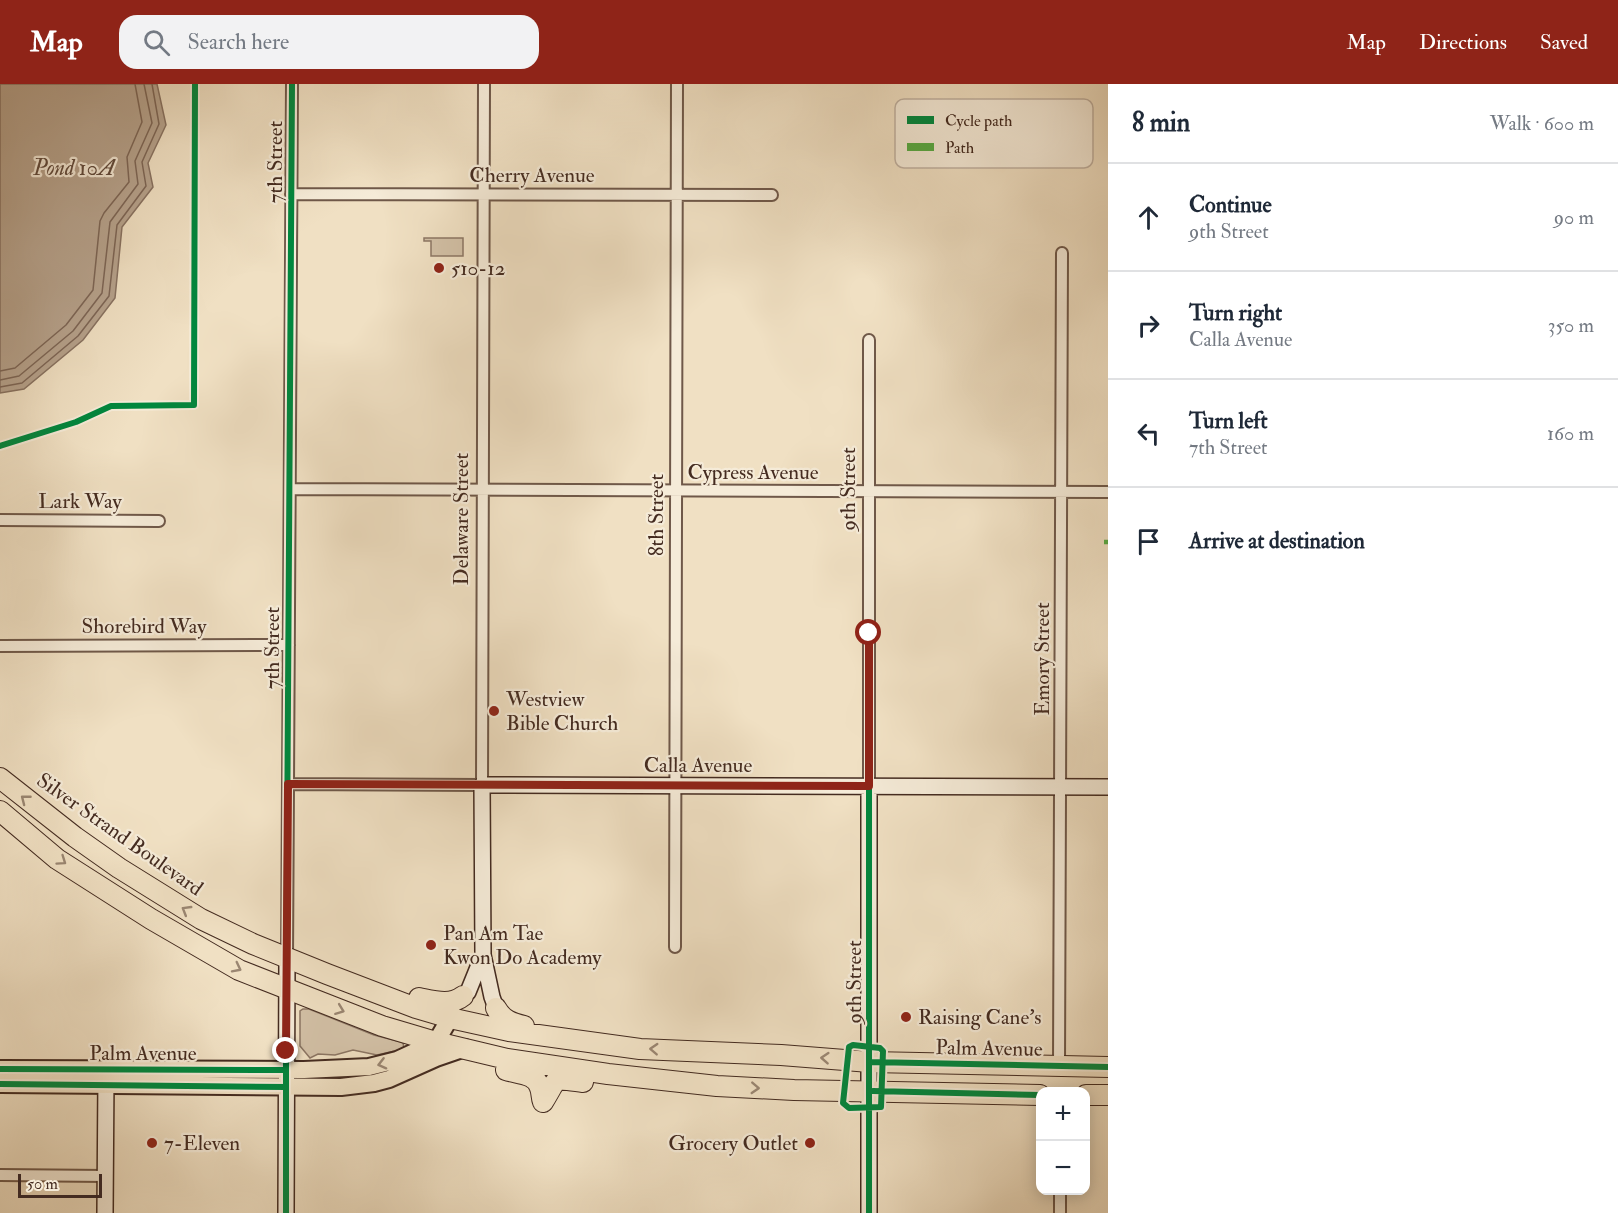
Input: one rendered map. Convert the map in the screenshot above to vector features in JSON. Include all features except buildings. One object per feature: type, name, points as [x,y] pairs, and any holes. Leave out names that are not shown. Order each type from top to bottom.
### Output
[{"type":"highway","name":"Silver Strand Boulevard","points":[[0,778],[75,837],[201,919],[287,958],[450,1018]]},
{"type":"highway","points":[[0,811],[57,859],[106,891],[239,970],[382,1026],[436,1042],[507,1059],[608,1074],[717,1086],[1036,1095]]},
{"type":"highway","points":[[387,996],[403,995],[444,1002],[457,1001],[464,996]]},
{"type":"highway","points":[[496,1008],[501,1017],[508,1022],[537,1030],[557,1039]]},
{"type":"highway","name":"Palm Avenue","points":[[450,1018],[557,1039],[640,1048],[870,1062],[1108,1067]]},
{"type":"highway","points":[[474,1051],[491,1063],[536,1080],[543,1102],[552,1084],[558,1080],[662,1091],[717,1086]]},
{"type":"highway","points":[[1090,1095],[1108,1095]]},
{"type":"main road","points":[[436,1042],[450,1018]]},
{"type":"main road","name":"Palm Avenue","points":[[0,1069],[106,1077],[286,1078],[369,1067],[397,1060],[436,1042]]},
{"type":"main road","name":"Palm Avenue","points":[[286,1078],[341,1087],[374,1083],[403,1074],[436,1058],[474,1051]]},
{"type":"main road","name":"Palm Avenue","points":[[0,1084],[106,1077]]},
{"type":"street","name":"7th Street","points":[[286,1213],[292,84]]},
{"type":"street","name":"Delaware Street","points":[[484,84],[483,955],[496,1008]]},
{"type":"street","name":"8th Street","points":[[675,947],[676,84]]},
{"type":"street","name":"Cherry Avenue","points":[[291,194],[772,195]]},
{"type":"street","name":"Emory Street","points":[[1059,1066],[1062,253]]},
{"type":"street","name":"9th Street","points":[[869,340],[869,1213]]},
{"type":"street","name":"Cypress Avenue","points":[[290,489],[1108,492]]},
{"type":"street","name":"Lark Way","points":[[0,520],[159,521]]},
{"type":"street","name":"Shorebird Way","points":[[0,646],[289,645]]},
{"type":"street","name":"Calla Avenue","points":[[288,784],[1108,787]]},
{"type":"street","name":"Delaware Street","points":[[464,996],[468,992],[483,955]]},
{"type":"street","points":[[105,1213],[106,1077]]},
{"type":"street","points":[[0,1175],[106,1176]]},
{"type":"street","points":[[1060,1195],[1060,1213]]},
{"type":"shaded area","points":[[424,238],[463,238],[463,256],[431,256],[431,241],[424,241]]},
{"type":"shaded area","points":[[309,1009],[374,1035],[401,1042],[404,1049],[377,1055],[353,1050],[335,1055],[318,1054],[310,1058],[300,1046],[300,1011]]},
{"type":"water","name":"Pond 10A","points":[[0,84],[157,84],[166,125],[148,163],[153,187],[122,227],[115,298],[83,340],[24,389],[0,393]]},
{"type":"cycle path","points":[[0,446],[76,422],[111,406],[194,405],[195,84]]},
{"type":"cycle path","points":[[286,1213],[292,84]]},
{"type":"cycle path","points":[[869,786],[869,1213]]},
{"type":"cycle path","points":[[853,1045],[880,1048],[883,1051],[881,1107],[849,1108],[843,1103],[849,1047],[853,1045]]},
{"type":"cycle path","points":[[870,1062],[1108,1067]]},
{"type":"cycle path","points":[[0,1069],[286,1070]]},
{"type":"cycle path","points":[[0,1084],[286,1087]]},
{"type":"cycle path","points":[[873,1091],[1036,1095]]},
{"type":"place","name":"510-12","points":[[439,268]]},
{"type":"place","name":"Westview Bible Church","points":[[494,711]]},
{"type":"place","name":"Pan Am Tae Kwon Do Academy","points":[[431,945]]},
{"type":"place","name":"Raising Cane's","points":[[906,1017]]},
{"type":"place","name":"7-Eleven","points":[[152,1143]]},
{"type":"place","name":"Grocery Outlet","points":[[810,1143]]},
{"type":"route","points":[[286,1051],[288,784],[869,786],[869,633]]}]
